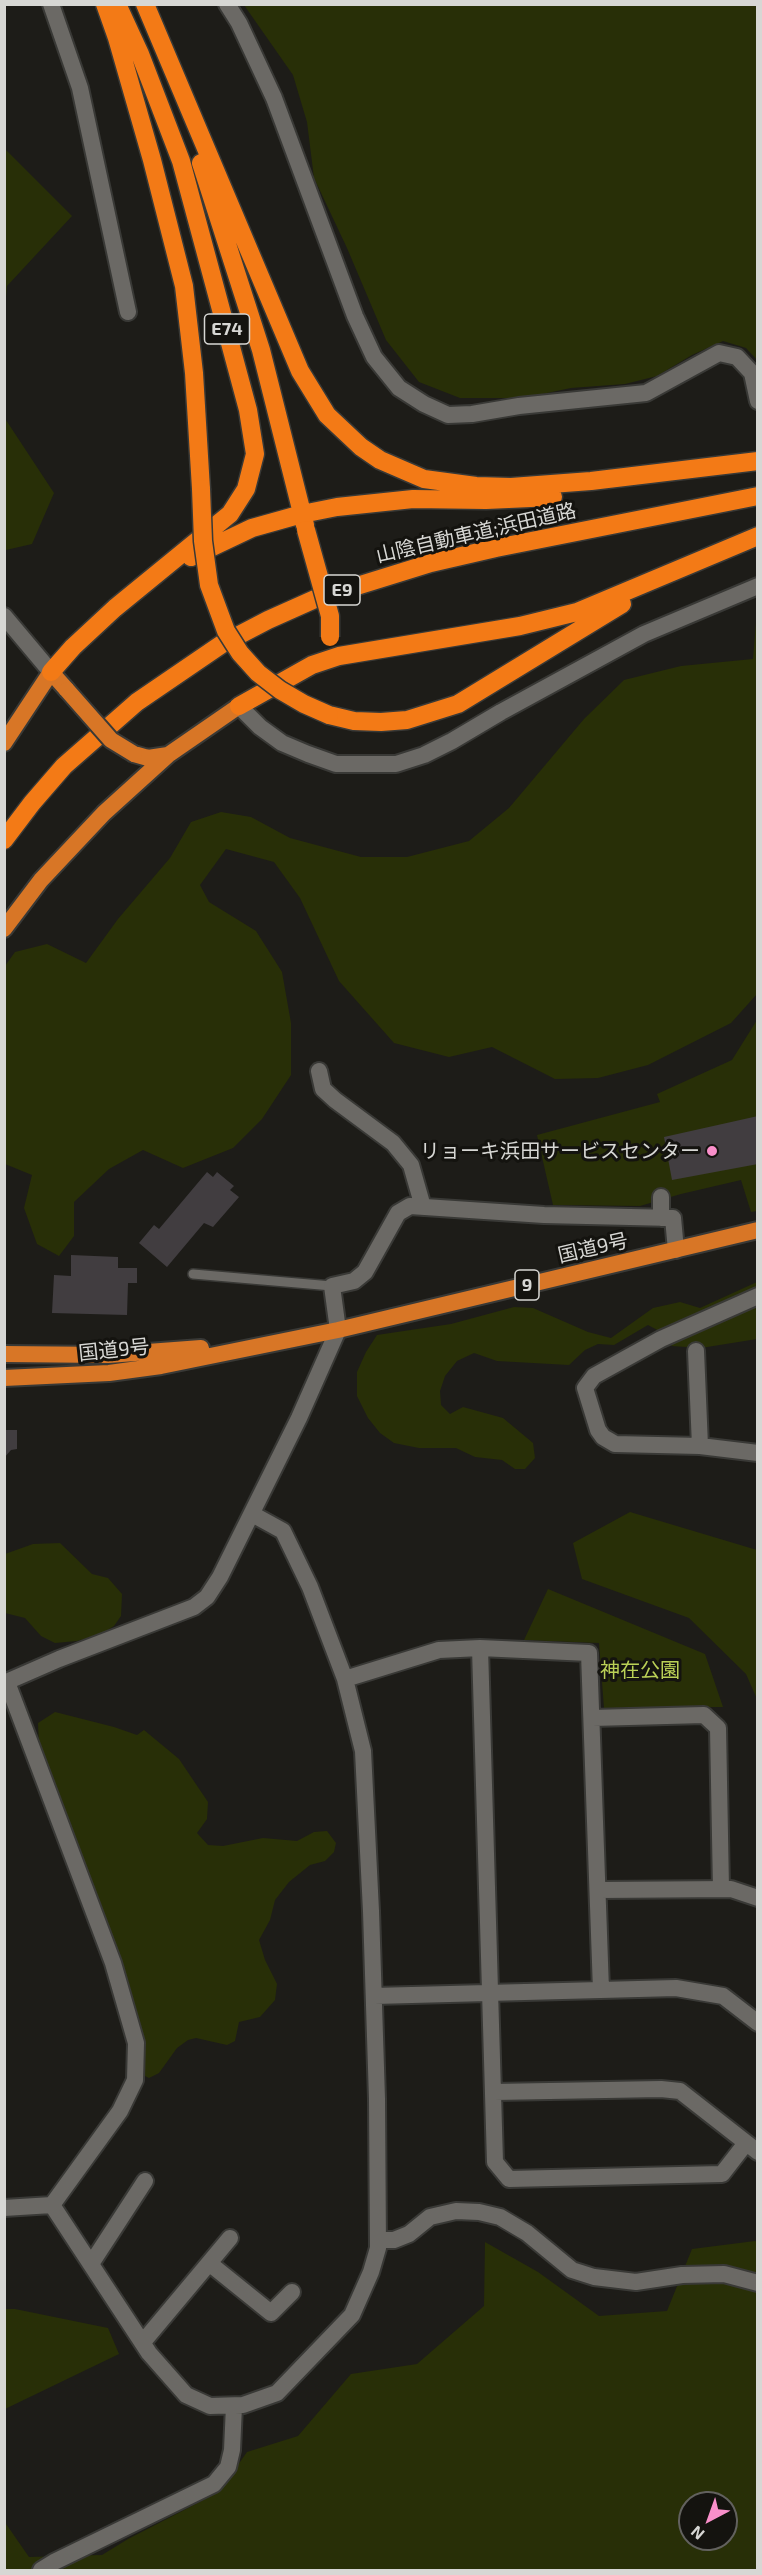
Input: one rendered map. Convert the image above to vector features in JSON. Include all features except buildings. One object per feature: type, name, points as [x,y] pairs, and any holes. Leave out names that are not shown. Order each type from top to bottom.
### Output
[{"type":"highway","points":[[105,4],[152,160],[183,286],[194,373],[203,542],[209,585],[226,631],[240,653],[258,673],[280,690],[329,715],[354,721],[407,720],[458,704],[612,610],[711,556]]},
{"type":"highway","name":"E74","points":[[115,608],[230,514],[246,489],[255,454],[249,410],[181,161],[140,54],[117,4]]},
{"type":"highway","points":[[147,9],[300,371],[327,415],[361,447],[380,460],[424,479],[476,486],[549,485],[758,461]]},
{"type":"highway","points":[[147,9],[191,132],[261,350],[330,616],[330,637],[312,665]]},
{"type":"highway","points":[[4,743],[51,672],[73,647],[115,608],[168,571],[220,542],[252,528],[304,522],[374,502],[413,499],[495,500],[558,496],[718,466]]},
{"type":"highway","name":"山陰自動車道;浜田道路","points":[[4,840],[64,766],[137,702],[222,644],[268,620],[315,599],[431,563],[758,496]]},
{"type":"highway","points":[[4,929],[41,880],[70,848],[104,813],[168,755],[239,706],[312,665],[339,656],[550,620],[577,612],[758,536]]},
{"type":"highway","points":[[51,672],[111,740],[134,754],[148,758],[168,755]]},
{"type":"highway","name":"国道9号","points":[[4,1378],[68,1376],[150,1368],[338,1330],[758,1230]]},
{"type":"highway","name":"国道9号","points":[[4,1354],[146,1353],[297,1338]]},
{"type":"street","points":[[51,4],[80,88],[128,312]]},
{"type":"street","points":[[227,4],[239,23],[274,98],[355,316],[374,357],[399,388],[424,404],[448,415],[472,414],[530,405],[646,393],[719,353],[737,357],[752,373],[758,401]]},
{"type":"street","points":[[239,706],[260,727],[282,743],[308,754],[336,764],[396,764],[424,755],[452,741],[645,634],[758,586]]},
{"type":"street","points":[[4,615],[51,672]]},
{"type":"street","points":[[319,1071],[323,1089],[393,1143],[411,1165],[423,1207]]},
{"type":"street","points":[[660,1197],[661,1218]]},
{"type":"street","points":[[52,2205],[120,2111],[135,2080],[136,2043],[113,1963],[6,1683],[59,1659],[194,1607],[207,1597],[220,1578],[252,1514],[299,1418],[338,1330],[332,1286],[354,1281],[365,1272],[398,1213],[410,1206],[544,1215],[673,1218],[676,1250]]},
{"type":"street","points":[[758,1296],[662,1339],[594,1376],[585,1388],[598,1430],[603,1437],[615,1444],[700,1446],[758,1453]]},
{"type":"street","points":[[696,1351],[700,1446]]},
{"type":"street","points":[[52,2205],[143,2342],[171,2379],[186,2395],[210,2406],[234,2406],[277,2393],[352,2315],[371,2272],[378,2240],[374,1996],[363,1751],[345,1679],[310,1587],[283,1531],[252,1514]]},
{"type":"street","points":[[345,1679],[439,1650],[480,1648],[589,1653],[601,1990]]},
{"type":"street","points":[[480,1648],[492,1993],[495,2162],[509,2179],[722,2174],[752,2148],[680,2091],[661,2089],[494,2092]]},
{"type":"street","points":[[592,1718],[704,1715],[718,1728],[720,1889]]},
{"type":"street","points":[[598,1890],[731,1889],[758,1898]]},
{"type":"street","points":[[374,1996],[676,1988],[723,1996],[758,2023]]},
{"type":"street","points":[[91,2265],[145,2181]]},
{"type":"street","points":[[4,2208],[52,2205]]},
{"type":"street","points":[[378,2240],[394,2240],[409,2234],[430,2217],[456,2211],[479,2212],[500,2217],[527,2233],[572,2270],[594,2277],[636,2282],[682,2275],[724,2274],[758,2283]]},
{"type":"street","points":[[143,2342],[230,2238]]},
{"type":"street","points":[[209,2263],[271,2313],[292,2292]]},
{"type":"street","points":[[41,2571],[54,2562],[214,2484],[228,2467],[232,2450],[234,2406]]},
{"type":"lane","points":[[193,1274],[332,1286]]},
{"type":"green space","points":[[244,5],[757,5],[757,360],[746,348],[723,341],[692,355],[657,376],[625,384],[571,388],[523,398],[460,398],[419,382],[386,340],[314,178],[307,122],[293,75]]},
{"type":"green space","points":[[5,149],[72,216],[7,286],[5,308]]},
{"type":"green space","points":[[4,417],[54,493],[32,544],[6,550],[4,549]]},
{"type":"green space","points":[[757,610],[757,994],[731,1023],[648,1065],[598,1078],[555,1079],[492,1047],[449,1057],[394,1043],[339,981],[300,898],[274,862],[226,849],[200,885],[209,902],[256,931],[282,972],[291,1023],[291,1075],[262,1119],[233,1148],[183,1168],[143,1150],[109,1169],[74,1202],[74,1236],[59,1256],[37,1244],[24,1208],[32,1175],[5,1164],[5,966],[15,952],[47,944],[86,963],[118,919],[170,858],[191,822],[221,812],[251,817],[290,838],[361,857],[407,857],[469,841],[509,808],[584,719],[624,680],[681,666],[753,659]]},
{"type":"green space","points":[[757,1020],[757,1211],[751,1212],[741,1180],[640,1206],[553,1205],[537,1135],[660,1102],[657,1094],[732,1060]]},
{"type":"green space","points":[[757,1282],[757,1339],[701,1348],[672,1346],[659,1331],[648,1325],[614,1345],[598,1344],[585,1350],[569,1365],[497,1361],[474,1353],[457,1361],[445,1376],[440,1391],[441,1405],[450,1414],[463,1407],[503,1418],[533,1443],[535,1458],[525,1469],[515,1469],[502,1460],[475,1457],[456,1448],[419,1448],[394,1443],[380,1433],[368,1418],[357,1396],[357,1372],[377,1335],[451,1324],[514,1307],[533,1308],[588,1332],[611,1338],[653,1308],[680,1302],[700,1308]]},
{"type":"green space","points":[[630,1512],[757,1550],[757,1699],[746,1674],[689,1618],[582,1579],[573,1543]]},
{"type":"green space","points":[[60,1543],[92,1574],[108,1578],[122,1594],[121,1616],[114,1626],[101,1634],[77,1641],[55,1643],[41,1636],[25,1618],[5,1613],[5,1554],[33,1544]]},
{"type":"green space","name":"神在公園","points":[[548,1589],[705,1654],[723,1707],[604,1708],[599,1643],[524,1640]]},
{"type":"green space","points":[[55,1712],[137,1735],[144,1730],[179,1759],[208,1802],[207,1819],[197,1833],[208,1845],[223,1846],[263,1838],[297,1841],[314,1832],[327,1831],[336,1843],[334,1852],[325,1861],[310,1865],[289,1882],[275,1900],[270,1920],[259,1940],[265,1960],[277,1984],[275,2000],[260,2017],[239,2022],[235,2041],[227,2045],[196,2038],[188,2040],[177,2048],[159,2073],[149,2078],[143,2075],[145,2040],[39,1745],[38,1723]]},
{"type":"green space","points":[[485,2242],[538,2272],[599,2316],[667,2311],[692,2249],[757,2242],[757,2570],[5,2570],[4,2521],[29,2557],[102,2555],[219,2492],[247,2452],[298,2436],[351,2374],[417,2364],[484,2306]]},
{"type":"green space","points":[[5,2309],[15,2309],[108,2328],[119,2354],[5,2409]]},
{"type":"place","name":"リョーキ浜田サービスセンター","points":[[712,1151]]}]
